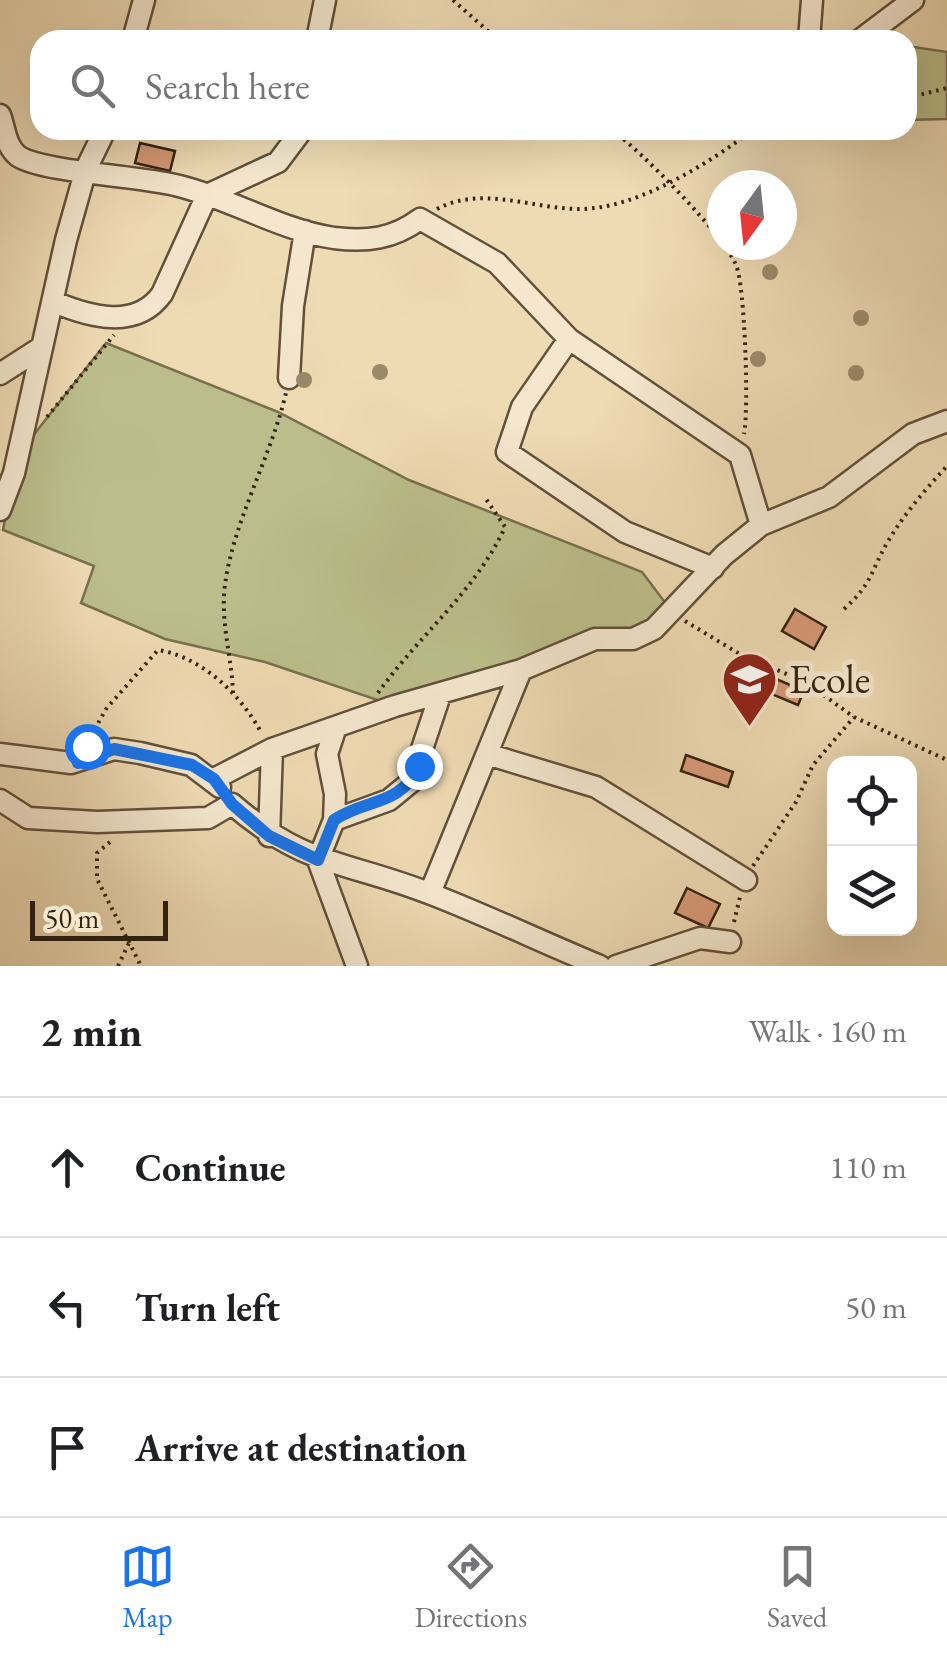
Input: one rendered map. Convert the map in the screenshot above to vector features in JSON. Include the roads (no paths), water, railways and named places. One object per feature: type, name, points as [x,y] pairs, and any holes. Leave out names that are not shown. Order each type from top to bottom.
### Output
[{"type":"street","points":[[136,30],[144,0]]},
{"type":"street","points":[[319,30],[324,0]]},
{"type":"street","points":[[810,30],[812,0]]},
{"type":"street","points":[[873,30],[913,0]]},
{"type":"street","points":[[0,115],[9,147],[35,165],[86,170],[207,195],[305,232],[376,238],[402,232],[420,218],[497,263],[569,339],[740,455],[761,526]]},
{"type":"street","points":[[0,510],[14,473],[86,170],[100,140]]},
{"type":"street","points":[[54,302],[93,315],[131,318],[151,308],[162,294],[207,195],[278,162],[294,140]]},
{"type":"street","points":[[289,378],[293,306],[305,232]]},
{"type":"street","points":[[569,339],[522,407],[507,452],[625,532],[713,568]]},
{"type":"street","points":[[0,374],[42,347]]},
{"type":"street","points":[[214,779],[272,749],[522,670],[595,639],[633,639],[673,614],[713,568],[761,526],[828,497],[913,434],[947,421]]},
{"type":"street","points":[[430,893],[522,670]]},
{"type":"street","points":[[334,820],[389,800],[412,782],[440,694]]},
{"type":"street","points":[[336,728],[326,754],[335,794],[334,820],[318,860],[357,966]]},
{"type":"street","points":[[0,754],[78,763],[114,749],[192,765],[214,779],[232,804],[269,836],[318,860],[430,893],[600,966]]},
{"type":"street","points":[[269,836],[272,749]]},
{"type":"street","points":[[490,755],[596,787],[746,880]]},
{"type":"street","points":[[0,800],[28,818],[133,822],[208,818],[232,804]]},
{"type":"street","points":[[616,966],[700,938],[730,942]]},
{"type":"place","name":"Ecole","points":[[750,728]]}]
